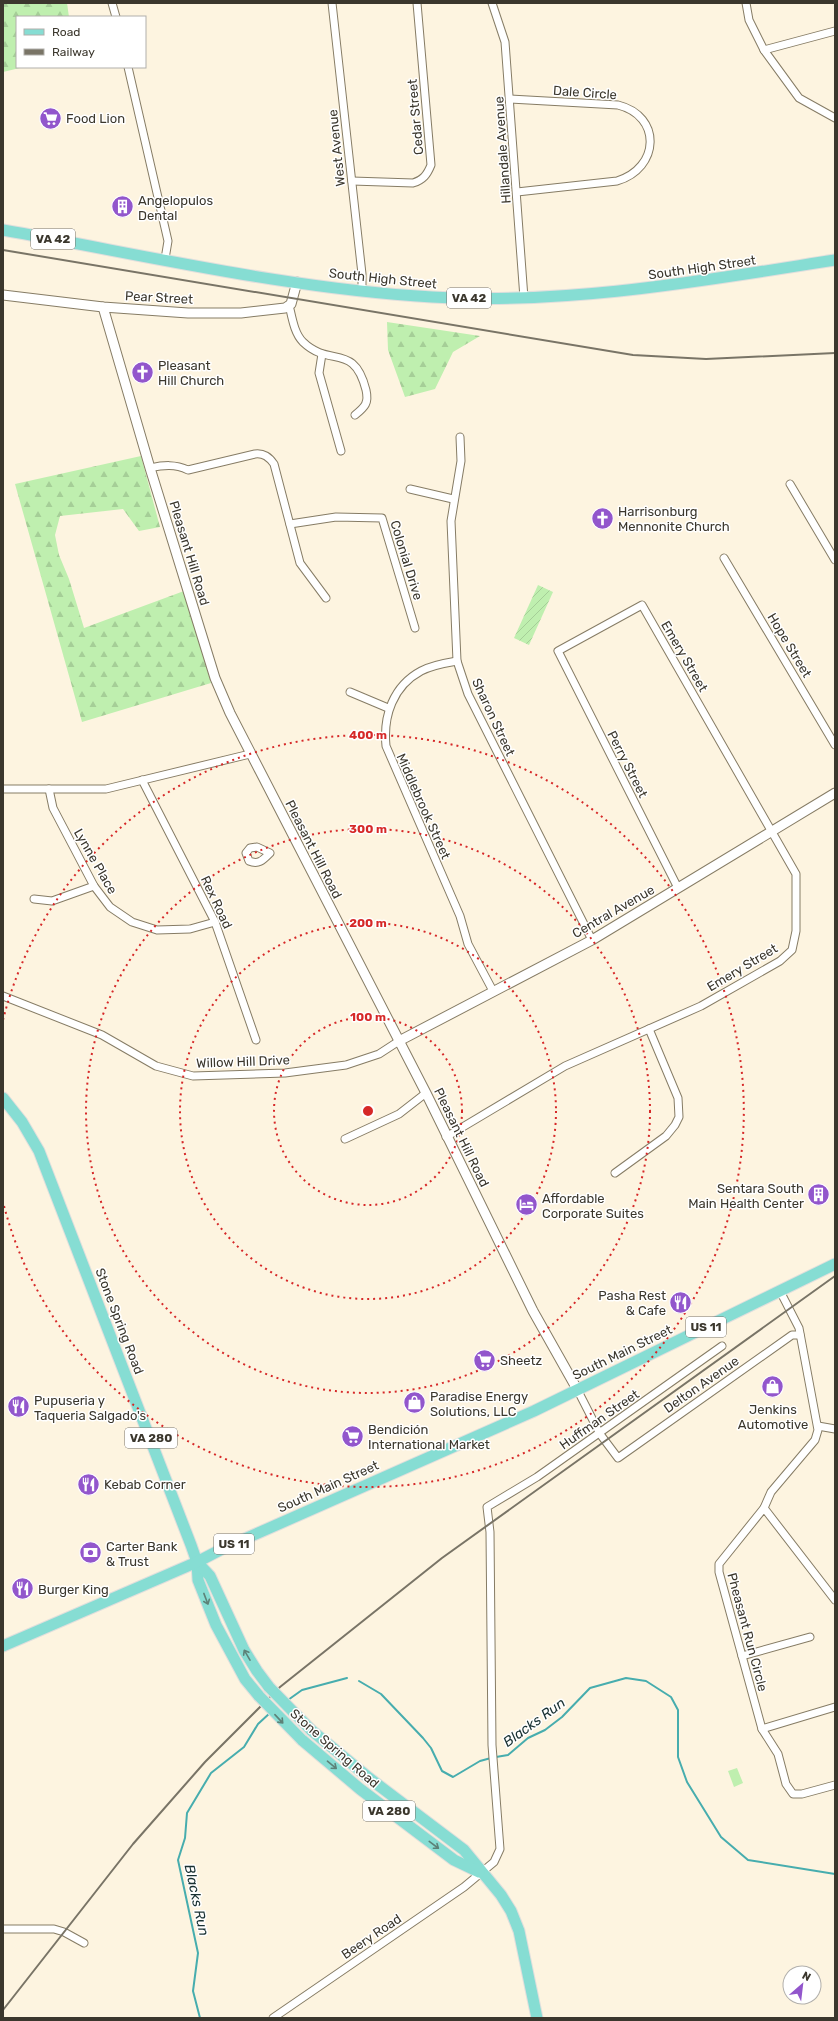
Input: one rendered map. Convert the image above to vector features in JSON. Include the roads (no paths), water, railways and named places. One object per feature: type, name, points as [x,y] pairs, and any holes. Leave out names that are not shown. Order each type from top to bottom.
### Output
[{"type":"main road","name":"South High Street","points":[[3,230],[296,282],[362,291],[434,297],[524,298],[582,296],[669,287],[835,260]]},
{"type":"main road","name":"Stone Spring Road","points":[[3,1098],[22,1122],[39,1151],[197,1562],[198,1580],[216,1625],[245,1679],[259,1696],[302,1740],[360,1789],[454,1860],[481,1873]]},
{"type":"main road","name":"South Main Street","points":[[3,1646],[197,1562],[227,1547],[527,1414],[835,1264]]},
{"type":"main road","name":"Stone Spring Road","points":[[197,1562],[210,1576],[244,1650],[256,1671],[269,1687],[311,1730],[369,1778],[464,1850],[481,1873],[501,1895],[511,1911],[519,1931],[537,2018]]},
{"type":"street","points":[[112,3],[116,16]]},
{"type":"street","name":"West Avenue","points":[[332,3],[362,274],[362,291]]},
{"type":"street","name":"Cedar Street","points":[[352,181],[412,184],[419,182],[425,177],[431,165],[417,3]]},
{"type":"street","name":"Hillandale Avenue","points":[[492,3],[505,42],[524,298]]},
{"type":"street","points":[[746,3],[750,20],[764,50],[799,98],[835,118]]},
{"type":"street","points":[[764,50],[835,31]]},
{"type":"street","points":[[128,68],[168,241],[165,259]]},
{"type":"street","name":"Dale Circle","points":[[510,99],[618,105],[627,107],[641,119],[648,132],[651,142],[644,162],[637,171],[628,178],[617,181],[517,192]]},
{"type":"street","points":[[296,282],[289,305],[297,333],[301,340],[308,347],[322,354],[344,358],[356,366],[362,375],[368,399],[365,408],[355,415]]},
{"type":"street","name":"Pear Street","points":[[3,295],[103,307],[154,311],[241,313],[274,310],[289,305]]},
{"type":"street","name":"Pleasant Hill Road","points":[[103,307],[150,468],[216,678],[250,754],[426,1093],[446,1137],[533,1311],[577,1389],[600,1434],[618,1458]]},
{"type":"street","points":[[322,354],[319,372],[341,451]]},
{"type":"street","name":"Sharon Street","points":[[460,437],[461,461],[453,499],[451,521],[457,661],[468,694],[592,940]]},
{"type":"street","points":[[150,468],[167,465],[179,466],[188,470],[262,454],[269,458],[274,464],[302,567],[326,598]]},
{"type":"street","points":[[790,484],[835,560]]},
{"type":"street","points":[[410,489],[453,499]]},
{"type":"street","name":"Colonial Drive","points":[[290,524],[336,517],[382,518],[415,628]]},
{"type":"street","name":"Hope Street","points":[[724,558],[835,745]]},
{"type":"street","name":"Perry Street","points":[[642,605],[558,651],[678,888]]},
{"type":"street","name":"Emery Street","points":[[446,1137],[565,1066],[701,1006],[780,961],[792,950],[796,931],[796,874],[773,830],[642,605]]},
{"type":"street","name":"Middlebrook Street","points":[[457,661],[420,671],[409,679],[396,693],[388,708],[385,735],[387,753],[460,916],[468,944],[493,991]]},
{"type":"street","points":[[350,692],[388,708]]},
{"type":"street","points":[[3,789],[106,789],[250,754]]},
{"type":"street","name":"Rex Road","points":[[142,780],[215,922],[256,1040]]},
{"type":"street","name":"Lynne Place","points":[[49,790],[53,808],[94,886],[110,907],[132,922],[157,930],[190,929],[215,922]]},
{"type":"street","name":"Central Avenue","points":[[399,1041],[592,940],[835,793]]},
{"type":"street","points":[[34,899],[52,901],[94,886]]},
{"type":"street","name":"Willow Hill Drive","points":[[3,996],[102,1035],[156,1066],[193,1076],[285,1073],[346,1065],[379,1054],[399,1041]]},
{"type":"street","points":[[615,1173],[666,1136],[675,1125],[679,1116],[678,1098],[649,1029]]},
{"type":"street","points":[[345,1139],[399,1114],[426,1093]]},
{"type":"street","points":[[780,1291],[795,1317],[818,1426],[835,1429]]},
{"type":"street","name":"Delton Avenue","points":[[618,1458],[792,1335],[800,1335]]},
{"type":"street","name":"Huffman Street","points":[[481,1873],[494,1862],[500,1849],[492,1745],[490,1532],[487,1507],[537,1477],[600,1434],[722,1346]]},
{"type":"street","name":"Pheasant Run Circle","points":[[818,1426],[815,1440],[770,1492],[764,1508],[723,1557],[719,1568],[762,1729],[778,1754],[786,1784],[793,1794],[802,1794],[835,1785]]},
{"type":"street","points":[[764,1508],[835,1600]]},
{"type":"street","points":[[742,1656],[810,1637]]},
{"type":"street","points":[[762,1729],[835,1707]]},
{"type":"street","name":"Beery Road","points":[[273,2018],[481,1873]]},
{"type":"street","points":[[3,1929],[54,1929],[69,1934],[84,1943]]},
{"type":"waterway","name":"Blacks Run","points":[[288,1700],[302,1690],[347,1678]]},
{"type":"waterway","name":"Blacks Run","points":[[496,1757],[508,1755],[528,1738],[545,1730],[562,1717],[590,1688],[626,1678],[646,1681],[671,1697],[678,1710],[678,1757],[687,1782],[721,1837],[748,1860],[835,1874]]},
{"type":"waterway","name":"Blacks Run","points":[[359,1681],[381,1694],[423,1738],[431,1748],[442,1771],[453,1777],[480,1761],[491,1758]]},
{"type":"waterway","name":"Blacks Run","points":[[200,2018],[193,1991],[198,1953],[178,1860],[185,1838],[187,1813],[211,1773],[244,1747],[258,1724],[271,1712]]},
{"type":"railway","points":[[3,250],[633,355],[706,359],[835,353]]},
{"type":"railway","points":[[3,2010],[133,1844],[205,1762],[280,1687],[442,1558],[835,1276]]},
{"type":"place","name":"Food Lion","points":[[50,118]]},
{"type":"place","name":"Angelopulos Dental","points":[[123,207]]},
{"type":"place","name":"Pleasant Hill Church","points":[[143,372]]},
{"type":"place","name":"Harrisonburg Mennonite Church","points":[[603,518]]},
{"type":"place","name":"Sentara South Main Health Center","points":[[819,1195]]},
{"type":"place","name":"Affordable Corporate Suites","points":[[527,1205]]},
{"type":"place","name":"Pasha Rest & Cafe","points":[[681,1302]]},
{"type":"place","name":"Sheetz","points":[[485,1360]]},
{"type":"place","name":"Jenkins Automotive","points":[[773,1387]]},
{"type":"place","name":"Paradise Energy Solutions, LLC","points":[[415,1403]]},
{"type":"place","name":"Pupuseria y Taqueria Salgado's","points":[[19,1407]]},
{"type":"place","name":"Bendición International Market","points":[[352,1436]]},
{"type":"place","name":"Kebab Corner","points":[[88,1484]]},
{"type":"place","name":"Carter Bank & Trust","points":[[91,1553]]},
{"type":"place","name":"Burger King","points":[[23,1589]]}]
